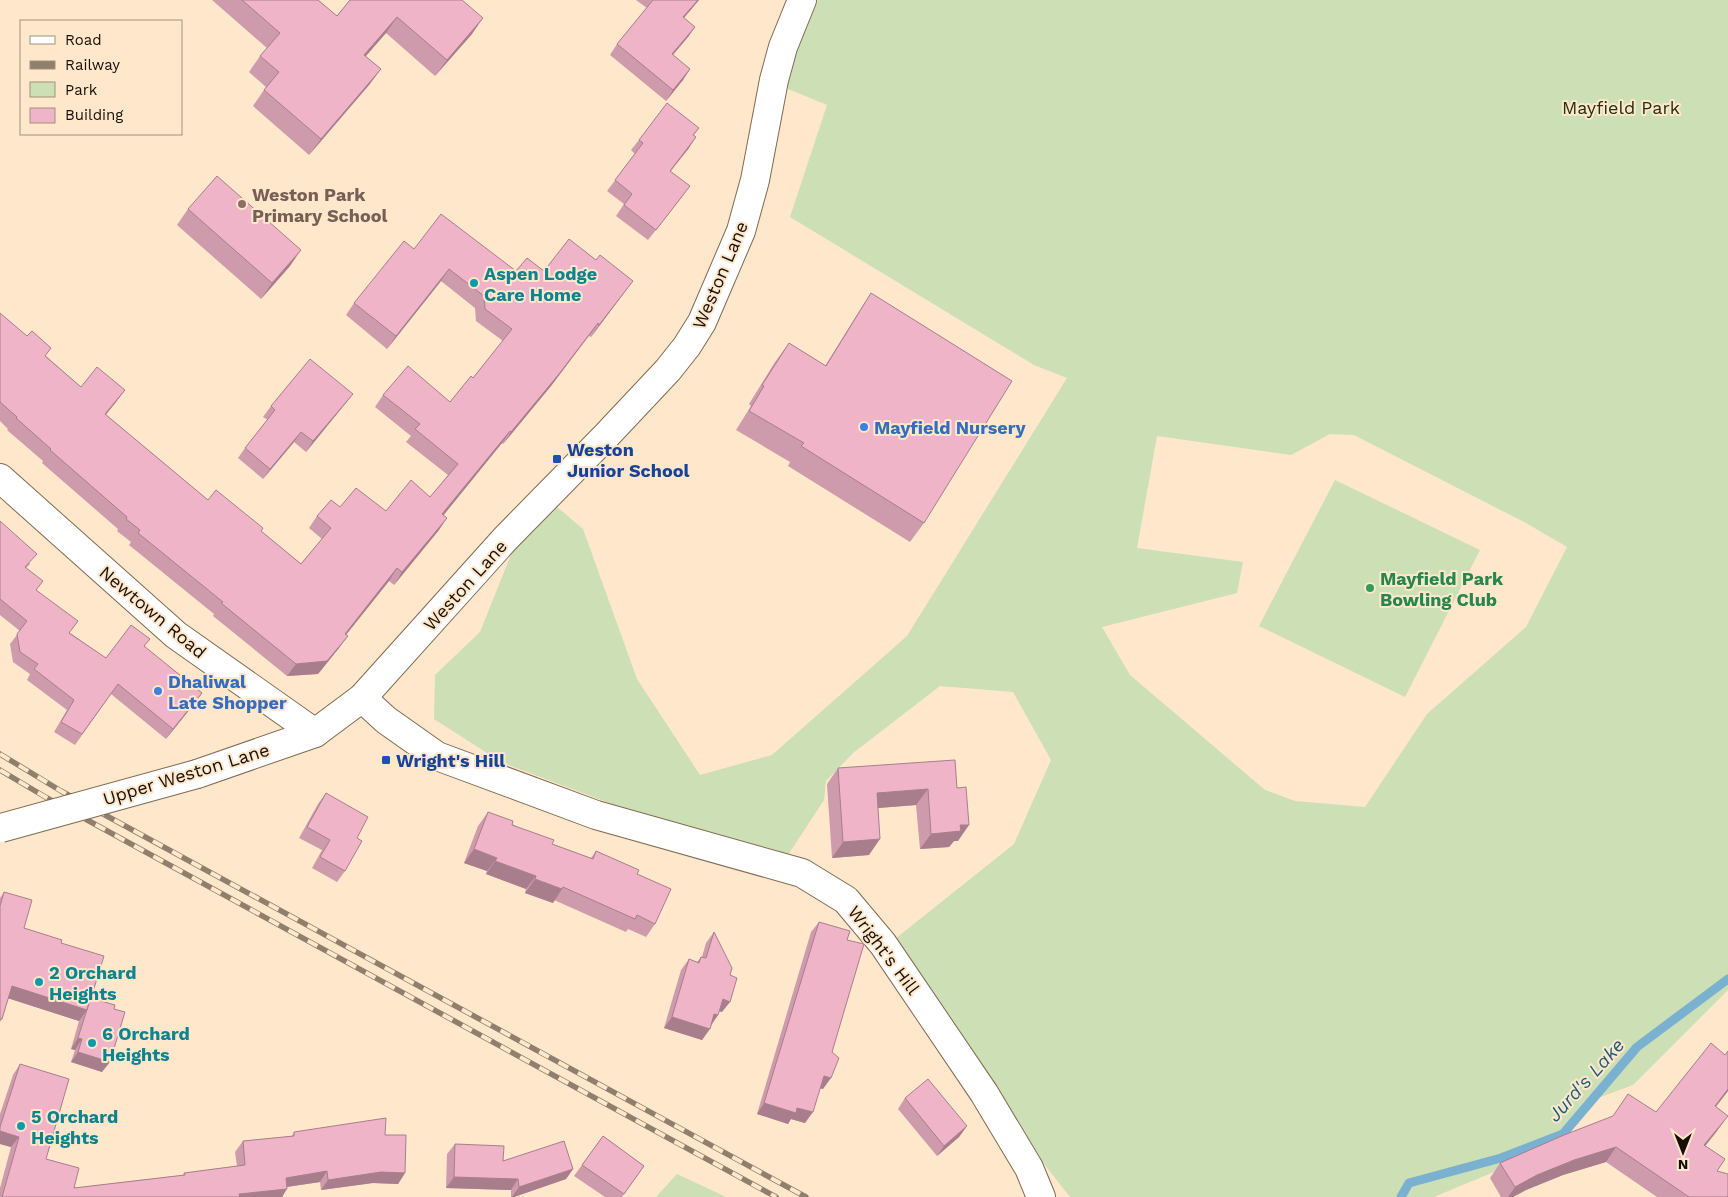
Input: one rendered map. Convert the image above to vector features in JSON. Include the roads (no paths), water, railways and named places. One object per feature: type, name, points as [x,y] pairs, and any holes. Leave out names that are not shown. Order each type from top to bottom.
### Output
[{"type":"street","name":"Weston Lane","points":[[362,698],[505,539],[668,370],[687,346],[702,322],[741,231],[755,180],[774,80],[783,47],[802,0]]},
{"type":"street","name":"Newtown Road","points":[[0,478],[176,635],[316,733]]},
{"type":"street","name":"Upper Weston Lane","points":[[0,828],[197,774],[316,733],[362,698]]},
{"type":"street","name":"Wright's Hill","points":[[362,698],[386,720],[437,756],[596,815],[802,873],[846,900],[883,944],[984,1093],[1029,1168],[1041,1197]]},
{"type":"waterway","name":"Jurd's Lake","points":[[1401,1197],[1409,1183],[1501,1158],[1563,1134],[1637,1047],[1728,979]]},
{"type":"railway","points":[[0,754],[61,791],[806,1197]]},
{"type":"railway","points":[[0,770],[47,798],[776,1197]]},
{"type":"place","name":"Weston Park Primary School","points":[[242,204]]},
{"type":"place","name":"Aspen Lodge Care Home","points":[[474,283]]},
{"type":"place","name":"Mayfield Nursery","points":[[864,427]]},
{"type":"place","name":"Weston Junior School","points":[[557,459]]},
{"type":"place","name":"Mayfield Park Bowling Club","points":[[1370,588]]},
{"type":"place","name":"Dhaliwal Late Shopper","points":[[158,691]]},
{"type":"place","name":"Wright's Hill","points":[[386,760]]},
{"type":"place","name":"2 Orchard Heights","points":[[39,982]]},
{"type":"place","name":"6 Orchard Heights","points":[[92,1043]]},
{"type":"place","name":"5 Orchard Heights","points":[[21,1126]]},
{"type":"park label","name":"Mayfield Park","points":[[1621,107]]}]
